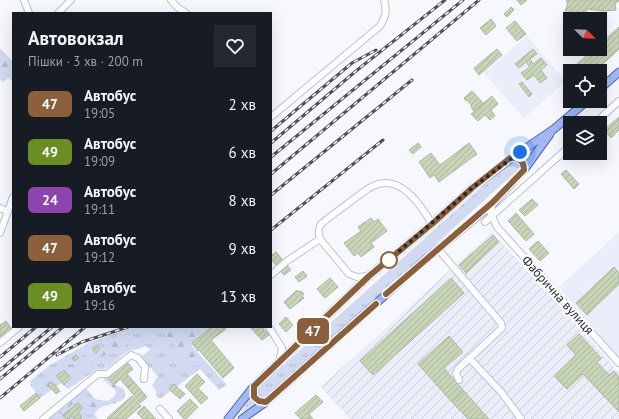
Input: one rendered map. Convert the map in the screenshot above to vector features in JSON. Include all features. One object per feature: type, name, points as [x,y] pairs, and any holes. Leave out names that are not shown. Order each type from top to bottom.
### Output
[{"type":"main road","points":[[607,83],[619,72]]},
{"type":"main road","points":[[228,419],[254,386],[369,276],[432,224],[472,188],[510,158],[554,129],[578,108]]},
{"type":"main road","points":[[242,419],[266,402],[493,202],[524,170],[554,129]]},
{"type":"main road","points":[[510,158],[519,159],[522,161],[524,170]]},
{"type":"main road","points":[[254,386],[254,397],[259,401],[266,402]]},
{"type":"street","points":[[24,0],[30,12]]},
{"type":"street","points":[[59,12],[71,0]]},
{"type":"street","points":[[171,0],[177,7],[184,12]]},
{"type":"street","points":[[272,116],[380,26],[385,17],[384,0]]},
{"type":"street","points":[[603,116],[619,101]]},
{"type":"street","points":[[485,222],[563,152]]},
{"type":"street","points":[[369,276],[357,277],[349,274],[320,239],[318,228],[321,224],[373,186],[380,184],[395,184],[406,191],[420,204],[432,224]]},
{"type":"street","points":[[0,233],[12,200]]},
{"type":"street","points":[[493,202],[490,212],[497,227]]},
{"type":"street","points":[[0,208],[8,212]]},
{"type":"street","points":[[470,223],[485,222],[497,227]]},
{"type":"street","name":"Фабрична вулиця","points":[[497,227],[619,363]]},
{"type":"street","points":[[272,274],[287,261],[320,239]]},
{"type":"street","points":[[438,250],[501,323],[502,328],[458,369],[456,373],[459,380]]},
{"type":"street","points":[[0,342],[18,328]]},
{"type":"street","points":[[270,328],[282,348],[279,363]]},
{"type":"street","points":[[43,419],[98,374],[107,374],[131,354],[138,358],[145,367],[144,379]]},
{"type":"street","points":[[469,358],[502,393],[521,419]]},
{"type":"street","points":[[160,409],[169,419]]},
{"type":"shaded area","points":[[527,36],[563,78],[563,84],[524,118],[484,73]]},
{"type":"shaded area","points":[[492,232],[619,372],[619,419],[350,419],[321,387]]},
{"type":"shaded area","points":[[619,232],[619,358],[559,287]]},
{"type":"green space","points":[[0,48],[12,61],[12,80],[8,78],[3,82],[0,80]]},
{"type":"green space","points":[[541,142],[527,161],[521,153]]},
{"type":"green space","points":[[512,160],[517,160],[520,165],[519,169],[266,397],[261,398],[257,395],[259,387]]},
{"type":"green space","points":[[130,328],[211,328],[191,345],[227,385],[219,390],[200,369],[160,399],[156,396],[156,390],[152,386],[158,376],[140,357],[150,350],[146,346],[125,353],[109,366],[102,370],[98,369],[68,389],[61,383],[40,398],[31,386],[30,381],[50,365],[88,343]]},
{"type":"green space","points":[[169,328],[207,328],[194,342],[191,348],[198,355],[202,363],[200,367],[188,363],[163,332]]},
{"type":"green space","points":[[122,339],[127,340],[126,345],[123,347],[114,349],[72,376],[63,372],[57,374],[49,388],[43,393],[38,389],[46,377],[61,364],[66,362],[71,365],[85,355],[108,343]]},
{"type":"green space","points":[[108,378],[116,386],[124,389],[125,394],[122,400],[115,404],[102,407],[88,415],[83,413],[83,407],[80,403],[75,402],[60,414],[58,410],[69,400],[81,397],[108,401],[115,396],[116,391],[103,379]]},
{"type":"green space","points":[[85,387],[101,406],[94,414],[98,419],[45,419]]},
{"type":"green space","points":[[250,397],[256,404],[241,413]]},
{"type":"building","points":[[517,0],[527,0],[521,5]]},
{"type":"building","points":[[567,0],[619,0],[615,3],[616,10],[604,11],[587,9],[586,12],[565,12],[568,3],[566,2]]},
{"type":"building","points":[[511,7],[514,10],[507,17],[504,14]]},
{"type":"building","points":[[491,19],[496,26],[486,35],[480,28]]},
{"type":"building","points":[[515,21],[526,34],[517,41],[506,28]]},
{"type":"building","points":[[619,27],[619,49],[603,64],[577,64],[586,56],[607,56],[607,38]]},
{"type":"building","points":[[497,49],[502,55],[479,75],[474,68]]},
{"type":"building","points":[[533,49],[537,54],[530,59],[533,64],[541,58],[547,65],[541,70],[547,78],[540,83],[534,75],[527,80],[521,73],[530,67],[526,62],[519,68],[515,64]]},
{"type":"building","points":[[522,82],[532,94],[529,97],[519,84]]},
{"type":"building","points":[[472,91],[483,103],[474,111],[471,107],[472,106],[464,98]]},
{"type":"building","points":[[492,96],[498,104],[491,110],[495,116],[490,120],[485,115],[478,121],[471,114]]},
{"type":"building","points":[[619,117],[619,130],[611,138],[607,133],[607,127]]},
{"type":"building","points":[[418,143],[421,147],[413,154],[409,150]]},
{"type":"building","points":[[469,143],[477,154],[439,182],[434,175],[430,178],[419,162],[431,153],[440,165]]},
{"type":"building","points":[[566,170],[579,184],[574,189],[561,174]]},
{"type":"building","points":[[532,199],[538,205],[525,216],[519,210]]},
{"type":"building","points":[[516,213],[534,234],[526,241],[508,221]]},
{"type":"building","points":[[371,218],[374,222],[378,219],[387,231],[371,243],[374,247],[361,257],[358,253],[354,256],[344,243],[361,231],[358,227]]},
{"type":"building","points":[[493,235],[499,242],[466,273],[459,265]]},
{"type":"building","points":[[538,241],[549,253],[540,261],[529,249]]},
{"type":"building","points":[[276,252],[291,270],[284,275],[272,260],[272,255]]},
{"type":"building","points":[[614,267],[619,273],[619,284],[587,315],[576,303]]},
{"type":"building","points":[[303,271],[307,276],[299,282],[295,277]]},
{"type":"building","points":[[330,278],[338,287],[325,298],[317,289]]},
{"type":"building","points":[[451,278],[464,293],[373,375],[360,361]]},
{"type":"building","points":[[297,290],[304,294],[302,296],[304,298],[290,309],[284,302]]},
{"type":"building","points":[[286,317],[293,325],[286,332],[279,324]]},
{"type":"building","points":[[6,321],[11,328],[0,337],[0,325]]},
{"type":"building","points":[[211,328],[226,328],[211,340],[234,368],[223,378],[192,343]]},
{"type":"building","points":[[251,328],[263,328],[269,335],[262,340]]},
{"type":"building","points":[[579,334],[601,358],[597,362],[609,375],[614,371],[619,377],[619,412],[583,374],[567,389],[554,376],[576,355],[567,345]]},
{"type":"building","points":[[449,336],[463,352],[444,368],[464,391],[452,402],[418,364]]},
{"type":"building","points":[[96,345],[100,349],[96,353],[92,349]]},
{"type":"building","points":[[76,355],[79,358],[74,361],[72,358]]},
{"type":"building","points":[[127,362],[133,369],[127,374],[134,382],[127,387],[120,379],[114,385],[108,378]]},
{"type":"building","points":[[64,370],[71,378],[64,385],[56,376]]},
{"type":"building","points":[[197,374],[205,382],[198,388],[208,398],[201,404],[185,386]]},
{"type":"building","points":[[52,382],[60,391],[56,394],[48,385]]},
{"type":"building","points":[[134,382],[147,397],[140,403],[127,387]]},
{"type":"building","points":[[174,384],[185,394],[180,399],[169,389]]},
{"type":"building","points":[[464,391],[489,419],[468,419],[452,402]]},
{"type":"building","points":[[36,393],[40,398],[24,411],[20,406]]},
{"type":"building","points":[[316,395],[323,402],[309,414],[313,419],[301,419],[295,413]]},
{"type":"building","points":[[132,396],[141,406],[126,419],[107,418]]},
{"type":"building","points":[[190,399],[198,407],[186,419],[184,419],[177,411]]},
{"type":"building","points":[[78,403],[83,408],[78,412],[82,417],[80,419],[74,419],[72,416],[69,419],[66,419],[63,415]]},
{"type":"building","points":[[144,406],[156,419],[143,419],[137,413]]},
{"type":"railway","points":[[272,142],[356,71],[445,0]]},
{"type":"railway","points":[[272,156],[463,0]]},
{"type":"railway","points":[[272,173],[479,0]]},
{"type":"railway","points":[[272,130],[352,63],[376,50]]},
{"type":"railway","points":[[272,194],[412,80]]},
{"type":"railway","points":[[272,229],[383,140]]},
{"type":"railway","points":[[0,357],[35,328]]},
{"type":"railway","points":[[0,370],[51,328]]},
{"type":"railway","points":[[0,379],[62,328]]},
{"type":"railway","points":[[0,398],[84,328]]},
{"type":"railway","points":[[57,355],[82,342],[125,328]]},
{"type":"bus line","name":"47","points":[[376,304],[266,402],[256,400],[253,394],[254,386],[369,276],[432,224],[472,188],[510,158],[519,159],[522,161],[524,170],[493,202],[386,294]]},
{"type":"route","points":[[389,260],[472,188],[520,152]]}]
